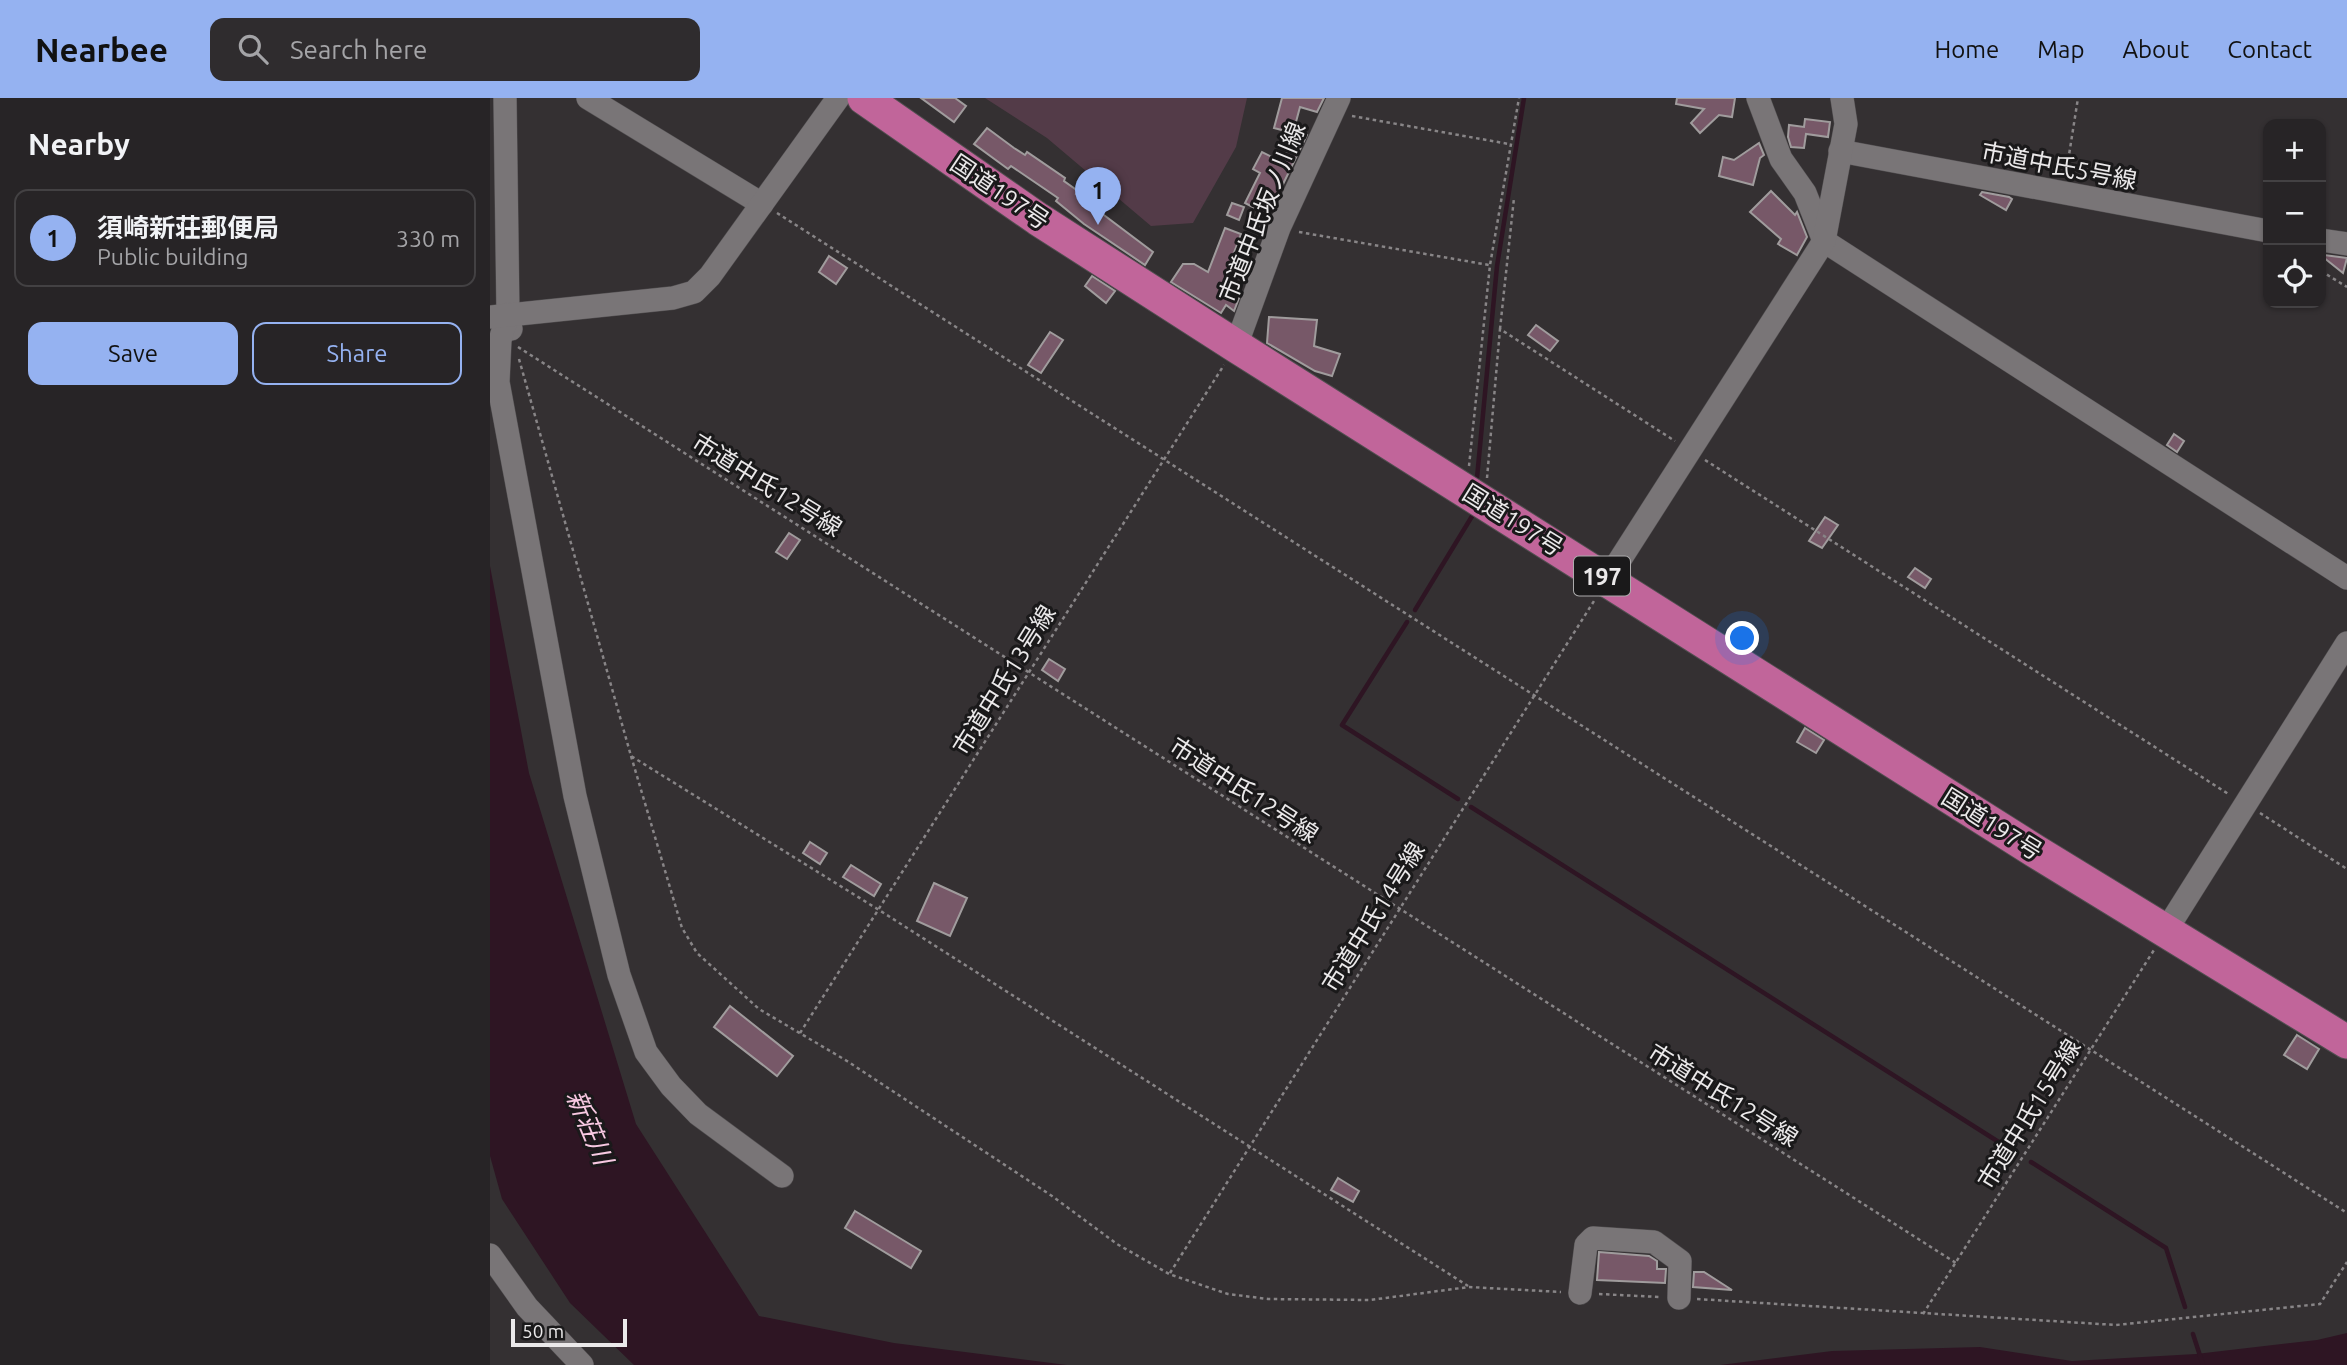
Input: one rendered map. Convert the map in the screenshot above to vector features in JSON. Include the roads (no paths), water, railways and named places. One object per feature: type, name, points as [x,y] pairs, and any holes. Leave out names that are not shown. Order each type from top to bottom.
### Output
[{"type":"highway","name":"国道197号","points":[[864,98],[1038,219],[1236,346],[2165,932],[2347,1042]]},
{"type":"street","points":[[505,98],[497,316],[500,340],[498,382],[575,796],[619,975],[646,1052],[671,1086],[698,1114],[782,1176]]},
{"type":"street","points":[[589,98],[762,204]]},
{"type":"street","points":[[497,316],[673,298],[694,292],[710,276],[838,98]]},
{"type":"street","points":[[1758,98],[1781,159],[1805,193],[1824,241],[2347,578]]},
{"type":"street","points":[[1607,580],[1824,241],[1846,124],[1842,98]]},
{"type":"street","name":"市道中氏坂ノ川線","points":[[1236,346],[1279,228],[1335,105]]},
{"type":"street","name":"市道中氏5号線","points":[[1840,152],[2263,230]]},
{"type":"street","points":[[2326,241],[2347,244]]},
{"type":"street","points":[[497,316],[515,345]]},
{"type":"street","points":[[2165,932],[2347,643]]},
{"type":"street","points":[[1580,1293],[1586,1245],[1593,1238],[1654,1242],[1680,1261],[1679,1298]]},
{"type":"street","points":[[490,1255],[527,1307],[582,1365]]},
{"type":"water","name":"新荘川","points":[[490,566],[529,773],[636,1124],[759,1316],[894,1343],[1067,1365],[634,1365],[570,1303],[502,1199],[490,1156]]},
{"type":"water","points":[[2347,1333],[2347,1365],[1720,1365],[1832,1351],[1980,1347],[2072,1361],[2196,1354],[2317,1340]]},
{"type":"waterway","points":[[1477,478],[1497,266],[1524,98]]},
{"type":"waterway","points":[[1415,610],[1474,513]]},
{"type":"waterway","points":[[1407,622],[1342,725],[1458,799]]},
{"type":"waterway","points":[[1471,807],[2016,1153]]},
{"type":"waterway","points":[[2031,1162],[2166,1248],[2185,1307]]},
{"type":"waterway","points":[[2193,1334],[2203,1365]]},
{"type":"place","name":"須崎新荘郵便局","points":[[1098,225]]}]
